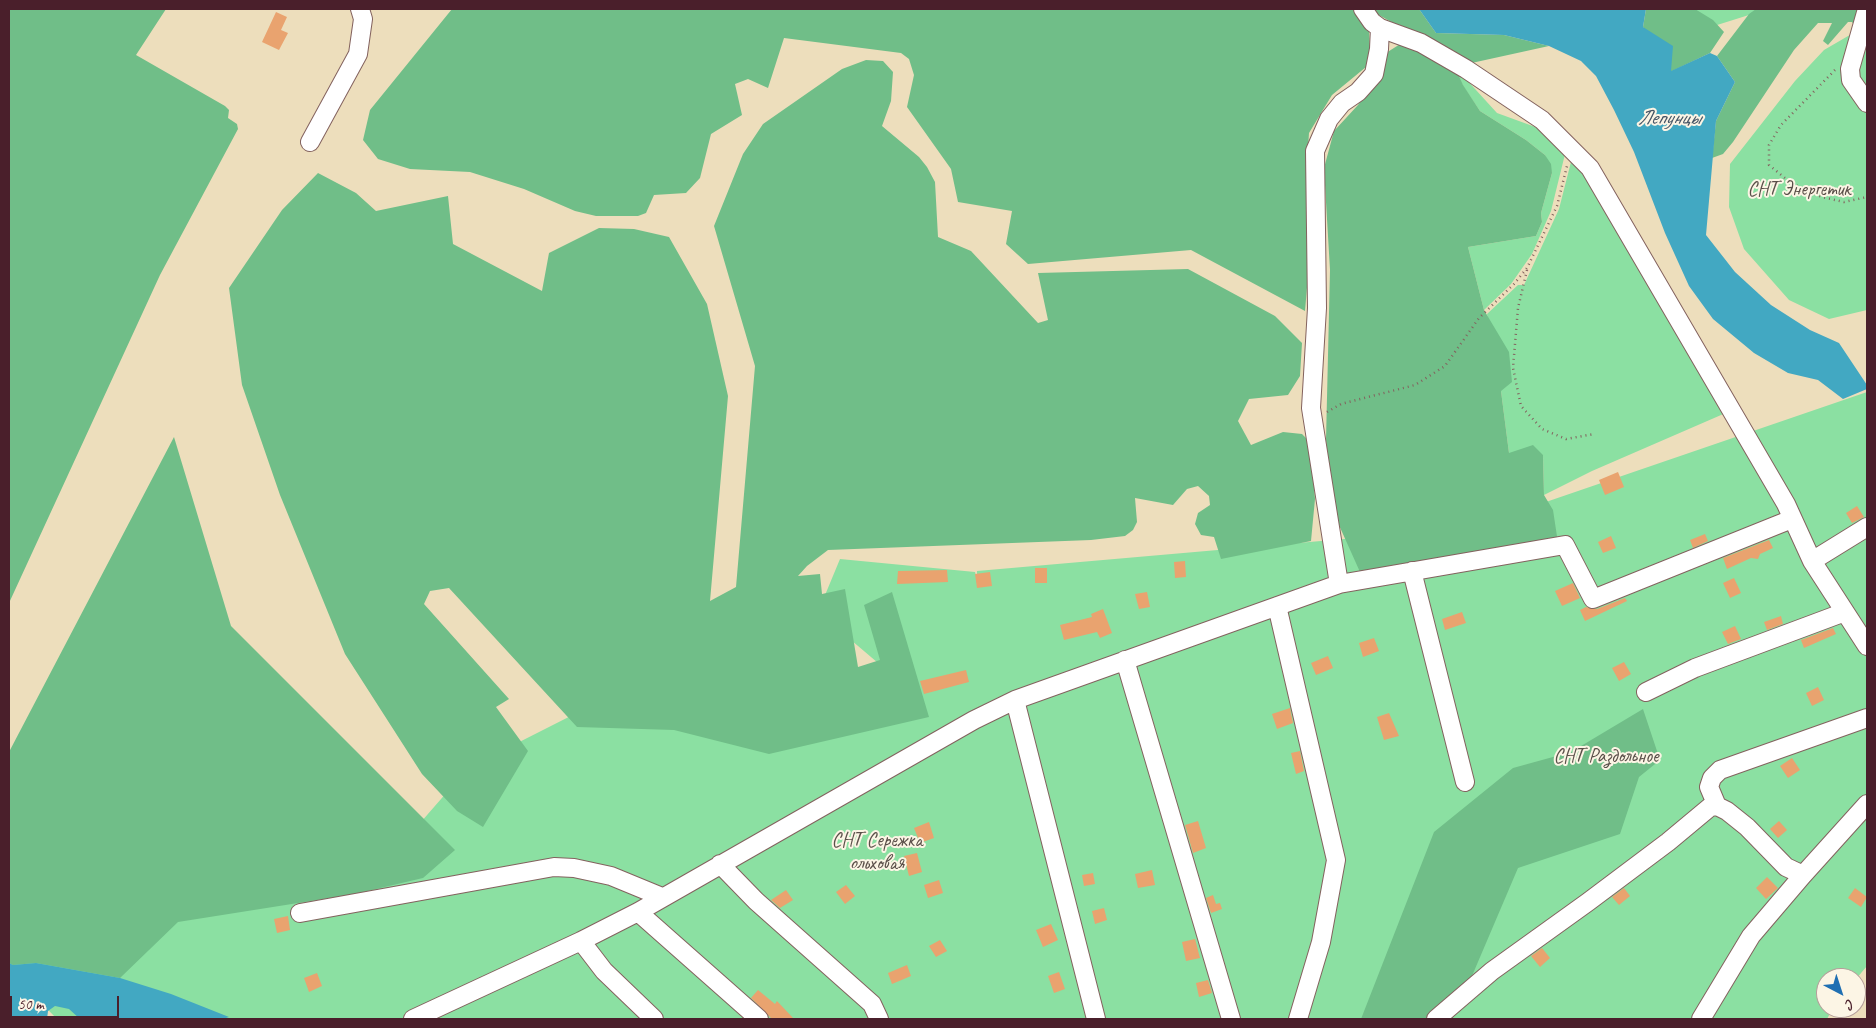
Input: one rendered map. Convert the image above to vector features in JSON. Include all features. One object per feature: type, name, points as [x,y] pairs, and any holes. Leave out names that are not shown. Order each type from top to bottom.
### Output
[{"type":"lane","points":[[310,142],[358,54],[363,19],[360,9]]},
{"type":"lane","points":[[1363,9],[1372,22],[1380,28],[1421,43],[1466,69],[1542,120],[1590,168],[1792,518],[1812,561],[1867,643]]},
{"type":"lane","points":[[1867,9],[1853,58],[1851,80],[1867,103]]},
{"type":"lane","points":[[1339,584],[1311,408],[1317,308],[1315,151],[1329,119],[1342,103],[1358,92],[1374,74],[1380,49],[1380,28]]},
{"type":"lane","points":[[413,1019],[581,942],[638,912],[966,725],[1015,700],[1125,660],[1339,584],[1565,545],[1593,598],[1792,518]]},
{"type":"lane","points":[[1812,561],[1867,526]]},
{"type":"lane","points":[[1412,571],[1464,782]]},
{"type":"lane","points":[[1277,606],[1336,860],[1321,942],[1298,1019]]},
{"type":"lane","points":[[1646,692],[1695,668],[1845,612]]},
{"type":"lane","points":[[1125,660],[1232,1019]]},
{"type":"lane","points":[[1015,700],[1096,1019]]},
{"type":"lane","points":[[1717,806],[1709,787],[1712,778],[1720,770],[1867,718]]},
{"type":"lane","points":[[1701,1019],[1751,936],[1867,804]]},
{"type":"lane","points":[[1436,1019],[1492,971],[1632,869],[1710,807],[1717,806],[1727,810],[1747,827],[1786,867],[1804,875]]},
{"type":"lane","points":[[720,864],[756,901],[872,1004],[879,1019]]},
{"type":"lane","points":[[300,913],[554,867],[574,868],[611,876],[662,897]]},
{"type":"lane","points":[[638,912],[759,1019]]},
{"type":"lane","points":[[581,942],[617,985],[654,1019]]},
{"type":"path","points":[[1853,58],[1835,69],[1781,125],[1769,145],[1769,165],[1791,184],[1822,198],[1844,202],[1867,197]]},
{"type":"path","points":[[1572,150],[1560,188],[1557,206],[1527,268],[1518,308],[1513,368],[1521,406],[1542,429],[1566,439],[1594,434]]},
{"type":"path","points":[[1313,424],[1322,415],[1342,404],[1415,385],[1444,366],[1480,318],[1527,268]]},
{"type":"green space","points":[[9,9],[166,9],[136,55],[225,106],[229,110],[228,118],[237,124],[238,129],[160,275],[9,603]]},
{"type":"green space","points":[[452,9],[1356,9],[1369,30],[1370,50],[1366,67],[1332,95],[1309,133],[1306,178],[1310,252],[1305,311],[1191,250],[1028,264],[1006,244],[1012,211],[958,202],[951,169],[907,107],[914,75],[909,59],[901,53],[784,38],[768,88],[748,79],[735,84],[742,115],[711,134],[700,178],[686,193],[654,195],[646,213],[638,216],[596,216],[575,211],[524,189],[470,172],[410,169],[378,159],[363,140],[370,110]]},
{"type":"green space","points":[[1368,9],[1419,9],[1436,33],[1504,35],[1549,46],[1467,64]]},
{"type":"green space","points":[[1646,9],[1695,9],[1713,20],[1724,32],[1710,53],[1670,72],[1643,27]]},
{"type":"green space","points":[[1677,9],[1768,9],[1698,31]]},
{"type":"green space","points":[[1756,9],[1867,9],[1856,28],[1852,22],[1848,22],[1828,45],[1823,41],[1832,23],[1818,23],[1794,50],[1733,142],[1723,154],[1712,158],[1716,121],[1735,82],[1717,56],[1749,14]]},
{"type":"green space","name":"СНТ Энергетик","points":[[1867,25],[1867,310],[1829,319],[1789,300],[1744,249],[1729,207],[1730,164],[1795,81],[1824,50]]},
{"type":"green space","points":[[1405,41],[1455,67],[1463,85],[1480,111],[1526,140],[1545,155],[1551,164],[1552,173],[1541,213],[1542,222],[1536,236],[1468,247],[1484,310],[1509,352],[1512,382],[1501,391],[1509,453],[1533,445],[1543,455],[1544,495],[1553,510],[1558,543],[1360,572],[1334,514],[1326,440],[1330,270],[1324,168],[1334,131],[1358,105],[1380,75],[1386,53]]},
{"type":"green space","points":[[866,60],[883,61],[893,72],[891,101],[882,126],[919,157],[935,182],[938,237],[971,251],[1038,323],[1048,320],[1038,273],[1188,269],[1275,316],[1302,343],[1300,376],[1288,395],[1249,399],[1238,421],[1251,445],[1283,432],[1302,434],[1307,439],[1311,449],[1315,499],[1311,541],[1221,559],[1214,537],[1201,535],[1195,524],[1198,513],[1210,505],[1209,496],[1198,486],[1187,489],[1173,505],[1135,498],[1137,522],[1133,530],[1125,536],[1091,540],[828,550],[807,566],[798,576],[820,574],[822,594],[845,589],[858,667],[880,660],[864,605],[892,592],[929,717],[769,754],[674,730],[577,727],[449,588],[430,591],[424,604],[509,699],[496,707],[528,751],[483,827],[457,811],[422,774],[345,654],[280,495],[242,385],[229,288],[282,210],[318,173],[356,193],[376,211],[448,196],[453,244],[542,291],[549,253],[599,228],[634,229],[669,237],[707,304],[728,396],[710,601],[736,587],[755,366],[714,226],[743,154],[763,124],[842,69]]},
{"type":"green space","points":[[1455,67],[1497,113],[1560,136],[1567,146],[1551,211],[1532,254],[1511,284],[1484,310],[1468,247],[1536,236],[1542,222],[1541,213],[1552,173],[1545,155],[1526,140],[1480,111],[1463,86]]},
{"type":"green space","points":[[1572,158],[1619,229],[1659,304],[1699,363],[1728,412],[1592,471],[1544,495],[1543,455],[1509,453],[1501,391],[1487,314],[1518,285],[1524,285],[1559,209]]},
{"type":"green space","name":"СНТ Раздольное","points":[[1867,392],[1867,966],[1865,968],[1816,968],[1816,1018],[1827,1019],[57,1019],[9,970],[9,926],[387,861],[468,768],[622,690],[891,674],[818,612],[840,559],[975,572],[977,579],[977,571],[1470,528]]},
{"type":"green space","points":[[174,437],[231,626],[455,850],[423,878],[355,894],[178,922],[120,978],[36,963],[13,965],[9,963],[9,752]]},
{"type":"green space","points":[[1643,709],[1660,760],[1639,777],[1620,834],[1518,868],[1469,983],[1425,1019],[1361,1019],[1434,832],[1513,768],[1571,752]]},
{"type":"water","name":"Лепунцы","points":[[1419,9],[1646,9],[1643,27],[1673,46],[1671,71],[1710,53],[1717,56],[1735,82],[1716,121],[1706,235],[1735,272],[1771,305],[1810,330],[1839,343],[1867,385],[1867,389],[1843,399],[1818,380],[1788,373],[1754,353],[1713,319],[1689,286],[1665,233],[1634,152],[1614,110],[1596,76],[1581,61],[1549,46],[1504,35],[1436,33]]},
{"type":"water","points":[[9,963],[13,965],[36,963],[120,978],[171,994],[229,1017],[223,1019],[80,1019],[69,1009],[55,1006],[48,1011],[47,1019],[9,1019]]},
{"type":"building","points":[[276,12],[287,17],[281,30],[288,33],[279,50],[262,42]]},
{"type":"building","points":[[1618,472],[1624,487],[1605,495],[1599,480]]},
{"type":"building","points":[[1857,506],[1864,517],[1852,523],[1846,513]]},
{"type":"building","points":[[1705,534],[1708,541],[1693,548],[1690,540]]},
{"type":"building","points":[[1611,536],[1616,548],[1603,553],[1598,542]]},
{"type":"building","points":[[1769,540],[1773,548],[1760,554],[1758,559],[1751,558],[1727,569],[1723,558]]},
{"type":"building","points":[[1185,561],[1186,577],[1175,578],[1174,562]]},
{"type":"building","points":[[1035,568],[1047,568],[1047,583],[1035,583]]},
{"type":"building","points":[[947,570],[948,582],[897,584],[898,571]]},
{"type":"building","points":[[990,572],[992,586],[977,588],[975,574]]},
{"type":"building","points":[[1734,578],[1741,593],[1730,598],[1723,583]]},
{"type":"building","points":[[1573,583],[1580,598],[1562,606],[1555,591]]},
{"type":"building","points":[[1147,592],[1150,607],[1139,609],[1135,594]]},
{"type":"building","points":[[1625,598],[1627,601],[1585,621],[1580,610],[1586,607],[1597,609]]},
{"type":"building","points":[[1103,609],[1112,633],[1100,638],[1097,632],[1064,640],[1060,625],[1092,617],[1091,614]]},
{"type":"building","points":[[1462,612],[1466,623],[1445,630],[1442,619]]},
{"type":"building","points":[[1781,616],[1783,624],[1767,630],[1764,622]]},
{"type":"building","points":[[1735,626],[1741,639],[1728,644],[1722,632]]},
{"type":"building","points":[[1833,628],[1836,634],[1804,648],[1801,640]]},
{"type":"building","points":[[1374,638],[1379,651],[1363,657],[1359,643]]},
{"type":"building","points":[[1328,656],[1333,668],[1316,675],[1311,663]]},
{"type":"building","points":[[1624,662],[1631,674],[1619,681],[1612,668]]},
{"type":"building","points":[[966,670],[969,682],[924,694],[920,681]]},
{"type":"building","points":[[1818,687],[1824,700],[1812,706],[1806,693]]},
{"type":"building","points":[[1290,708],[1293,723],[1277,729],[1272,714]]},
{"type":"building","points":[[1389,713],[1399,736],[1384,740],[1377,717]]},
{"type":"building","points":[[1300,751],[1304,771],[1296,774],[1291,753]]},
{"type":"building","points":[[1792,758],[1800,770],[1788,778],[1780,766]]},
{"type":"building","points":[[1198,821],[1206,848],[1193,853],[1185,825]]},
{"type":"building","points":[[1779,821],[1787,830],[1778,838],[1770,829]]},
{"type":"building","points":[[929,822],[934,838],[920,843],[914,828]]},
{"type":"building","points":[[917,853],[922,872],[909,876],[904,856]]},
{"type":"building","points":[[1152,870],[1155,885],[1138,888],[1135,874]]},
{"type":"building","points":[[1093,873],[1095,884],[1084,886],[1082,875]]},
{"type":"building","points":[[1767,877],[1778,888],[1766,899],[1756,888]]},
{"type":"building","points":[[939,880],[943,893],[928,898],[924,885]]},
{"type":"building","points":[[846,885],[855,896],[845,904],[836,892]]},
{"type":"building","points":[[1624,888],[1630,896],[1619,905],[1612,897]]},
{"type":"building","points":[[1855,888],[1867,897],[1861,907],[1848,898]]},
{"type":"building","points":[[786,890],[793,900],[780,908],[771,900]]},
{"type":"building","points":[[1213,895],[1216,904],[1220,903],[1222,909],[1211,913],[1206,898]]},
{"type":"building","points":[[1104,908],[1107,920],[1095,924],[1092,911]]},
{"type":"building","points":[[288,916],[290,930],[277,933],[274,919]]},
{"type":"building","points":[[1051,924],[1058,940],[1043,947],[1036,930]]},
{"type":"building","points":[[1195,939],[1200,958],[1186,961],[1182,942]]},
{"type":"building","points":[[940,940],[947,951],[936,957],[929,946]]},
{"type":"building","points":[[1542,948],[1550,958],[1540,967],[1531,956]]},
{"type":"building","points":[[907,965],[911,976],[892,984],[888,973]]},
{"type":"building","points":[[1059,972],[1065,989],[1054,993],[1048,976]]},
{"type":"building","points":[[317,973],[322,986],[309,992],[304,978]]},
{"type":"building","points":[[1208,980],[1212,993],[1199,997],[1196,983]]},
{"type":"building","points":[[758,990],[775,1004],[777,1001],[794,1019],[772,1019],[751,998]]},
{"type":"park label","name":"СНТ Сережка ольховая","points":[[877,852]]}]
